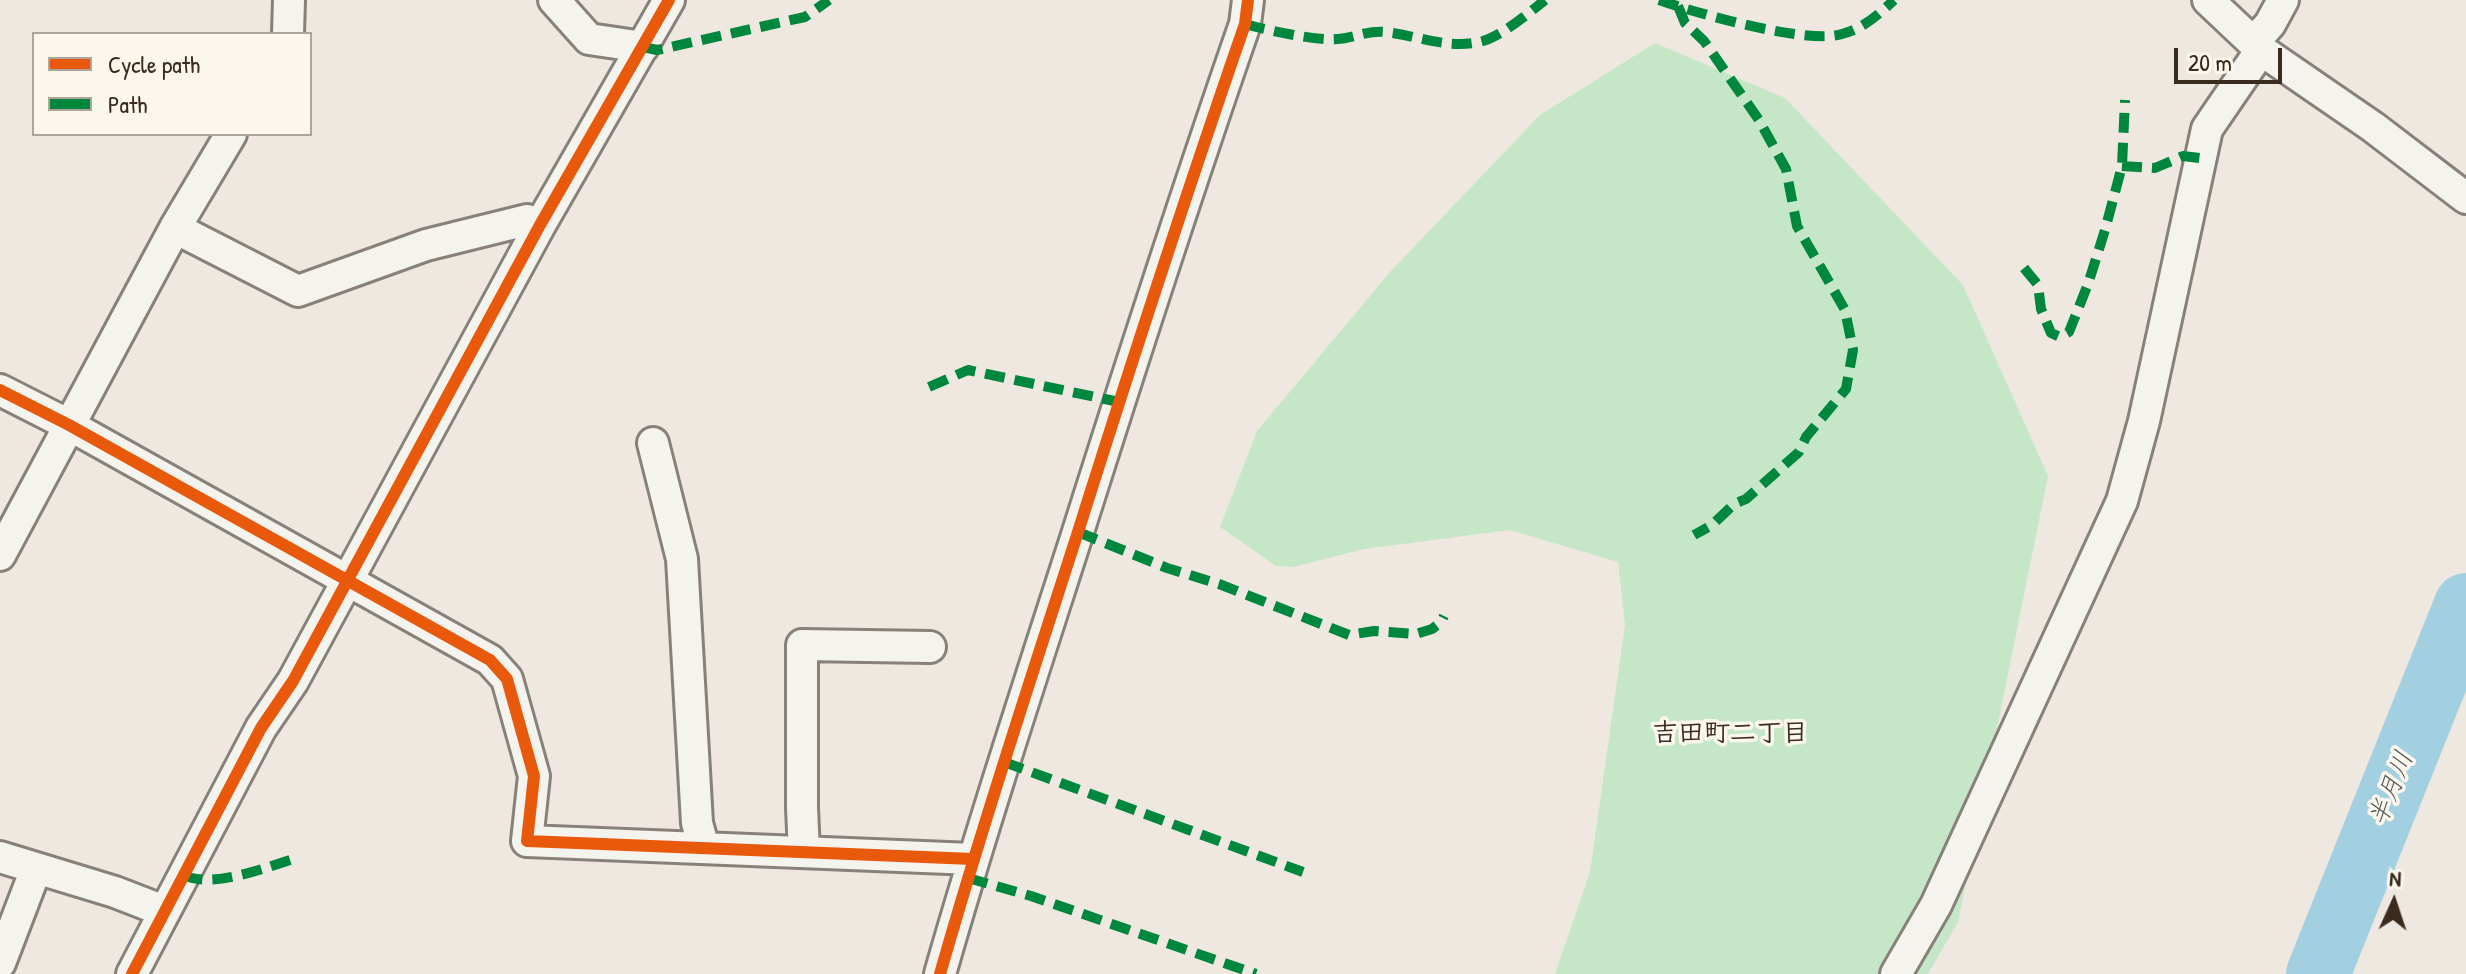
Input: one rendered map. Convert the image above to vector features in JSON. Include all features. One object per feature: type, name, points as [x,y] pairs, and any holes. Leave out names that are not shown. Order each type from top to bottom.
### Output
[{"type":"street","points":[[288,32],[289,0]]},
{"type":"street","points":[[554,0],[589,39],[643,47]]},
{"type":"street","points":[[132,974],[261,728],[293,681],[540,225],[669,0]]},
{"type":"street","points":[[940,974],[973,859],[1187,191],[1245,24],[1248,0]]},
{"type":"street","points":[[2208,0],[2257,47],[2373,127],[2466,198]]},
{"type":"street","points":[[1896,974],[1936,905],[2122,501],[2144,421],[2207,129],[2283,0]]},
{"type":"street","points":[[0,555],[175,228],[230,136]]},
{"type":"street","points":[[175,228],[298,291],[426,245],[527,220],[540,225]]},
{"type":"street","points":[[0,390],[347,578],[490,660],[507,679],[534,776],[527,841],[973,859]]},
{"type":"street","points":[[653,443],[682,559],[697,823],[704,848]]},
{"type":"street","points":[[804,852],[802,645],[930,647]]},
{"type":"street","points":[[0,857],[115,892],[164,911]]},
{"type":"street","points":[[0,963],[36,869]]},
{"type":"green space","points":[[1655,43],[1785,98],[1963,285],[2048,476],[1958,922],[1928,974],[1555,974],[1590,872],[1625,625],[1618,562],[1510,530],[1364,549],[1293,567],[1276,566],[1220,527],[1257,431],[1390,272],[1540,115]]},
{"type":"waterway","name":"半月川","points":[[2318,974],[2466,605]]},
{"type":"marked path","points":[[643,47],[657,50],[805,17],[829,0]]},
{"type":"marked path","points":[[1245,24],[1317,38],[1337,39],[1379,32],[1458,44],[1483,41],[1499,34],[1545,0]]},
{"type":"marked path","points":[[1659,0],[1778,32],[1826,36],[1857,28],[1894,0]]},
{"type":"marked path","points":[[1678,6],[1685,23],[1704,41],[1759,120],[1786,169],[1797,226],[1845,310],[1853,350],[1846,389],[1806,437],[1799,452],[1746,499],[1734,504],[1712,525],[1694,535]]},
{"type":"marked path","points":[[2024,268],[2038,285],[2041,309],[2051,333],[2060,337],[2069,332],[2088,284],[2122,166],[2125,100]]},
{"type":"marked path","points":[[2122,166],[2155,168],[2183,156],[2200,158]]},
{"type":"marked path","points":[[929,387],[968,370],[1119,402]]},
{"type":"marked path","points":[[1078,532],[1349,635],[1374,631],[1416,634],[1432,629],[1444,616]]},
{"type":"marked path","points":[[1004,762],[1303,872]]},
{"type":"marked path","points":[[183,875],[196,879],[225,878],[297,858]]},
{"type":"marked path","points":[[968,878],[1031,896],[1256,974]]},
{"type":"cycle path","points":[[132,974],[261,728],[293,681],[540,225],[669,0]]},
{"type":"cycle path","points":[[940,974],[989,809],[1118,407],[1245,24],[1248,0]]},
{"type":"cycle path","points":[[0,390],[69,425],[490,660],[507,679],[534,776],[527,841],[973,859]]},
{"type":"district","name":"吉田町二丁目","points":[[1730,734]]}]
